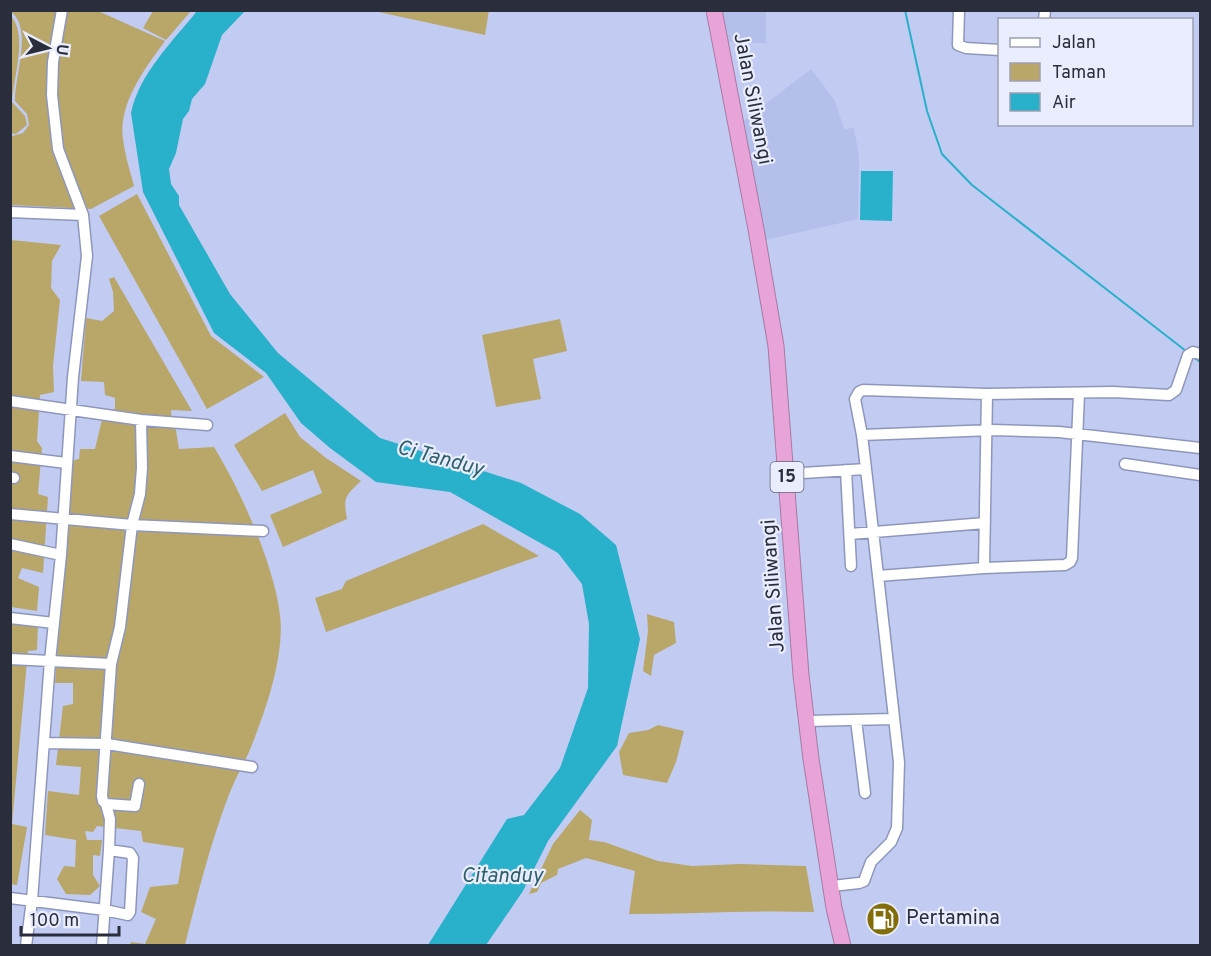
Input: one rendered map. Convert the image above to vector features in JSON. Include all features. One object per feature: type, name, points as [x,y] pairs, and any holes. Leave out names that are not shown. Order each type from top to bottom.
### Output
[{"type":"highway","name":"Jalan Siliwangi","points":[[714,10],[776,346],[801,675],[831,886],[843,945]]},
{"type":"street","points":[[27,945],[61,555],[73,377],[87,256],[83,215],[58,149],[52,95],[53,62],[62,10]]},
{"type":"street","points":[[959,10],[958,45],[966,48],[998,50]]},
{"type":"street","points":[[10,212],[83,215]]},
{"type":"street","points":[[831,886],[864,881],[871,862],[895,835],[897,828],[899,762],[874,531],[855,399],[858,392],[863,390],[987,394],[1113,392],[1173,394],[1194,354]]},
{"type":"street","points":[[984,568],[987,394]]},
{"type":"street","points":[[878,576],[1065,565],[1070,562],[1079,394]]},
{"type":"street","points":[[10,401],[141,420],[207,425]]},
{"type":"street","points":[[102,945],[110,819],[102,796],[111,664],[120,627],[132,525],[140,494],[141,420]]},
{"type":"street","points":[[862,435],[987,430],[1077,433],[1200,448]]},
{"type":"street","points":[[10,456],[66,463]]},
{"type":"street","points":[[1125,464],[1200,475]]},
{"type":"street","points":[[787,474],[866,469]]},
{"type":"street","points":[[846,470],[851,566]]},
{"type":"street","points":[[10,514],[132,525],[263,531]]},
{"type":"street","points":[[850,534],[985,523]]},
{"type":"street","points":[[10,544],[61,555]]},
{"type":"street","points":[[10,618],[54,623]]},
{"type":"street","points":[[10,659],[111,664]]},
{"type":"street","points":[[807,721],[894,719]]},
{"type":"street","points":[[856,720],[865,793]]},
{"type":"street","points":[[44,743],[107,744],[252,767]]},
{"type":"street","points":[[106,804],[136,806],[139,784]]},
{"type":"street","points":[[10,897],[128,915],[133,858],[129,853],[109,850]]},
{"type":"shaded area","points":[[722,11],[766,11],[766,43],[728,42]]},
{"type":"shaded area","points":[[811,69],[835,101],[844,129],[854,128],[859,157],[858,219],[765,240],[741,123]]},
{"type":"green space","points":[[374,10],[489,10],[485,35],[374,11]]},
{"type":"green space","points":[[10,11],[98,11],[165,41],[135,87],[125,113],[123,139],[134,186],[91,209],[12,205],[12,136],[23,133],[29,125],[27,114],[15,101],[22,40],[17,19]]},
{"type":"green space","points":[[153,11],[191,11],[166,40],[143,28]]},
{"type":"green space","points":[[10,15],[16,23],[19,45],[12,102],[25,116],[27,125],[16,134],[10,133]]},
{"type":"green space","points":[[137,194],[211,336],[264,377],[207,409],[99,216]]},
{"type":"green space","points":[[11,240],[61,245],[52,261],[51,288],[60,300],[53,366],[54,392],[40,395],[37,441],[42,448],[38,494],[48,497],[43,573],[22,568],[18,578],[39,587],[37,611],[11,607]]},
{"type":"green space","points":[[114,277],[192,411],[171,410],[172,425],[176,430],[179,449],[214,447],[235,485],[264,551],[277,595],[280,615],[280,649],[267,703],[249,752],[221,815],[185,945],[130,945],[131,942],[145,944],[156,919],[141,912],[150,887],[178,884],[184,848],[143,842],[141,831],[97,826],[93,832],[85,831],[87,840],[102,840],[100,856],[93,855],[93,875],[100,886],[90,895],[66,894],[57,879],[64,866],[75,867],[76,840],[45,835],[48,791],[79,795],[81,767],[56,765],[63,706],[73,704],[73,683],[55,683],[69,461],[79,459],[80,449],[95,449],[104,411],[115,409],[115,398],[105,395],[104,382],[81,381],[86,318],[102,321],[114,311],[113,292],[109,279]]},
{"type":"green space","points":[[560,319],[567,351],[533,359],[541,399],[496,407],[482,335]]},
{"type":"green space","points":[[285,413],[300,437],[326,458],[361,481],[346,497],[347,519],[283,547],[270,515],[322,493],[313,470],[262,491],[234,445]]},
{"type":"green space","points":[[483,524],[539,556],[326,632],[315,598],[342,589],[346,581]]},
{"type":"green space","points":[[647,614],[674,622],[676,643],[654,655],[651,676],[643,671],[648,631]]},
{"type":"green space","points":[[10,625],[38,625],[37,650],[28,651],[12,824],[27,827],[17,885],[10,884]]},
{"type":"green space","points":[[658,725],[684,731],[676,762],[667,783],[623,775],[619,752],[629,733],[648,730]]},
{"type":"green space","points":[[580,810],[592,820],[589,840],[604,842],[658,861],[692,866],[741,864],[806,866],[814,912],[629,914],[635,871],[586,858],[558,869],[557,875],[541,883],[537,892],[529,894],[553,844]]},
{"type":"water","name":"Citanduy","points":[[197,11],[245,11],[222,35],[205,84],[192,99],[189,111],[183,119],[176,153],[169,169],[171,184],[179,196],[179,205],[230,294],[278,353],[380,438],[521,483],[580,514],[616,545],[640,639],[617,746],[548,841],[523,891],[486,945],[428,945],[507,819],[524,815],[560,768],[588,688],[589,624],[582,584],[558,553],[450,492],[376,482],[301,423],[266,373],[214,333],[143,192],[131,113],[141,85],[149,71]]},
{"type":"water","points":[[861,171],[893,171],[892,221],[860,220]]},
{"type":"waterway","points":[[905,10],[927,111],[942,154],[972,185],[1186,351]]},
{"type":"waterway","points":[[1195,358],[1200,362]]},
{"type":"place","name":"Pertamina","points":[[883,919]]},
{"type":"water label","name":"Ci Tanduy","points":[[440,459]]}]
